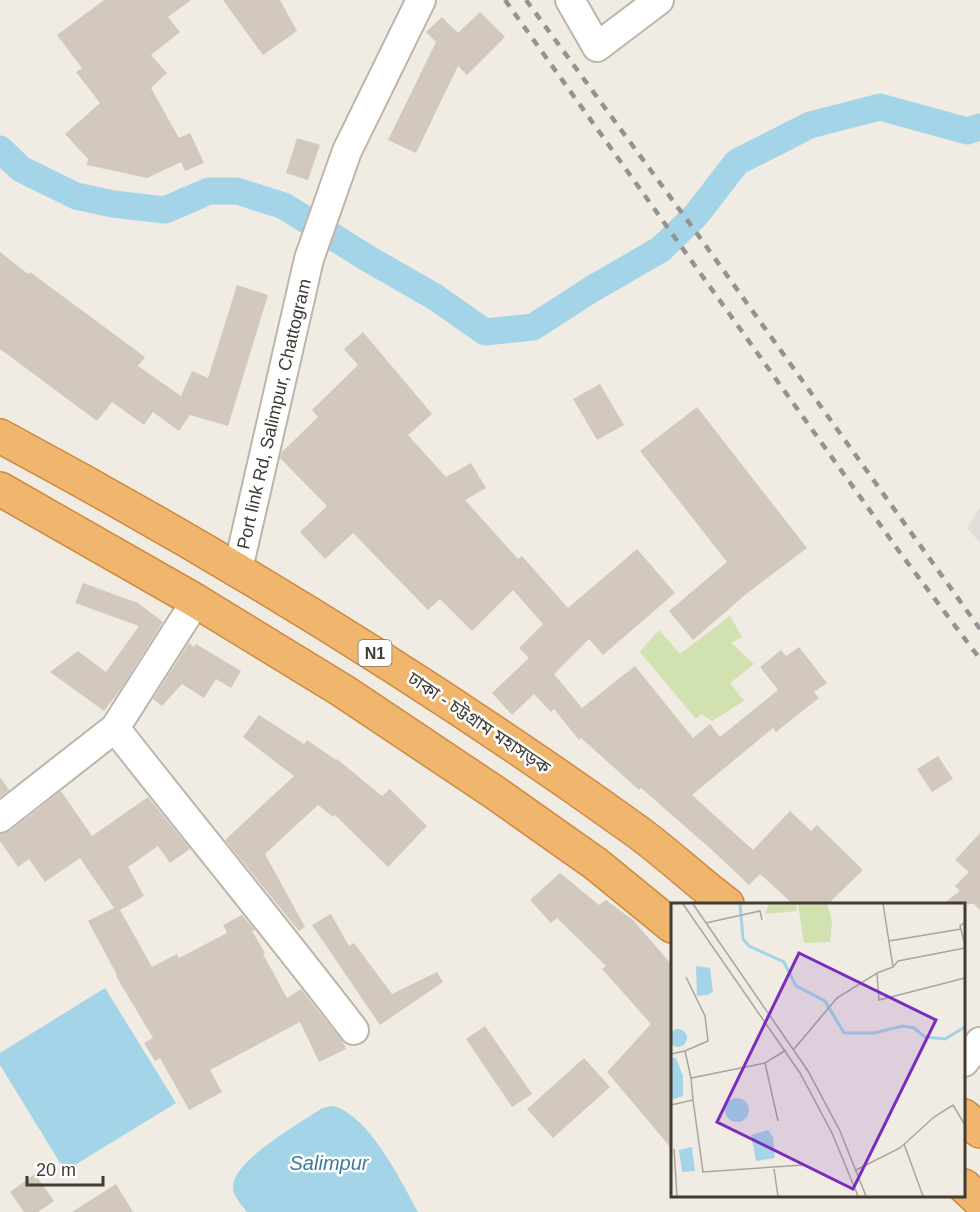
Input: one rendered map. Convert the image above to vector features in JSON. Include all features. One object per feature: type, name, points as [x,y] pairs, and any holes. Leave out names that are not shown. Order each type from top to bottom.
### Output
[{"type":"highway","name":"ঢাকা - চট্টগ্রাম মহাসড়ক","points":[[0,436],[238,569],[385,660],[638,832],[726,903]]},
{"type":"highway","points":[[0,489],[196,601],[343,691],[494,792],[596,864],[671,925]]},
{"type":"highway","points":[[965,1118],[980,1131]]},
{"type":"highway","points":[[965,1188],[980,1201]]},
{"type":"street","name":"Port link Rd, Salimpur, Chattogram","points":[[238,569],[309,260],[347,151],[421,0]]},
{"type":"street","points":[[570,0],[597,47],[659,0]]},
{"type":"street","points":[[0,818],[114,728],[196,601]]},
{"type":"street","points":[[114,728],[220,862],[279,932],[354,1030]]},
{"type":"street","points":[[965,1060],[980,1042]]},
{"type":"shaded area","points":[[980,508],[980,543],[967,528]]},
{"type":"green space","points":[[730,616],[742,637],[731,643],[754,664],[730,683],[744,701],[712,721],[701,714],[696,719],[640,652],[659,630],[680,654]]},
{"type":"water","points":[[105,988],[176,1103],[65,1171],[0,1065],[0,1053]]},
{"type":"water","name":"Salimpur","points":[[333,1106],[346,1112],[371,1135],[393,1167],[418,1212],[247,1212],[233,1191],[235,1177],[243,1166],[284,1133],[322,1108]]},
{"type":"building","points":[[104,0],[191,0],[168,17],[180,32],[151,55],[167,73],[151,88],[179,138],[190,133],[204,163],[185,171],[181,162],[147,178],[87,165],[88,159],[65,134],[100,103],[76,72],[82,68],[57,35]]},
{"type":"building","points":[[223,0],[280,0],[297,31],[263,55]]},
{"type":"building","points":[[480,12],[505,37],[467,75],[458,66],[416,153],[388,140],[436,42],[426,32],[442,17],[458,33]]},
{"type":"building","points":[[297,138],[320,145],[308,180],[286,173]]},
{"type":"building","points":[[0,252],[145,357],[138,366],[181,396],[192,371],[208,378],[237,285],[268,295],[228,426],[190,415],[179,431],[153,412],[144,425],[112,402],[97,421],[0,349]]},
{"type":"building","points":[[363,332],[432,414],[408,435],[446,477],[471,463],[486,488],[465,500],[518,559],[522,556],[568,608],[637,549],[675,593],[603,655],[589,639],[554,674],[582,708],[635,666],[693,738],[710,724],[720,737],[778,690],[760,667],[781,650],[786,656],[799,647],[827,683],[814,692],[819,698],[776,732],[773,728],[692,795],[753,850],[790,811],[811,831],[817,825],[863,870],[829,903],[792,903],[760,874],[749,885],[641,788],[639,790],[581,738],[579,740],[554,709],[551,712],[534,694],[512,715],[492,693],[529,658],[519,648],[543,624],[513,590],[472,631],[440,599],[428,610],[353,533],[325,559],[300,532],[327,506],[280,458],[282,452],[318,417],[312,410],[358,365],[344,349]]},
{"type":"building","points":[[600,384],[624,425],[597,440],[573,399]]},
{"type":"building","points":[[697,407],[807,548],[745,595],[693,640],[669,611],[727,562],[640,451]]},
{"type":"building","points":[[83,583],[138,603],[163,622],[104,711],[50,672],[78,651],[106,672],[139,626],[75,603]]},
{"type":"building","points":[[189,643],[194,647],[196,644],[241,671],[231,688],[216,679],[204,698],[182,684],[162,706],[153,699]]},
{"type":"building","points":[[259,715],[304,744],[307,740],[337,759],[382,796],[390,789],[427,826],[388,867],[335,815],[333,817],[318,805],[265,854],[305,927],[299,931],[225,840],[294,776],[243,737]]},
{"type":"building","points":[[938,756],[953,779],[932,792],[917,769]]},
{"type":"building","points":[[0,777],[9,790],[0,797]]},
{"type":"building","points":[[61,791],[92,836],[148,797],[190,849],[170,863],[158,846],[128,867],[144,896],[120,910],[152,967],[177,954],[179,958],[227,933],[223,925],[242,915],[255,930],[252,931],[287,998],[301,989],[343,1042],[346,1049],[319,1062],[300,1022],[210,1070],[222,1092],[189,1110],[160,1058],[155,1061],[144,1043],[153,1038],[116,976],[88,921],[114,908],[80,858],[45,882],[29,859],[18,867],[0,841],[0,834],[10,831]]},
{"type":"building","points":[[980,833],[980,910],[974,904],[944,903],[960,891],[955,886],[969,872],[955,860]]},
{"type":"building","points":[[560,873],[599,905],[606,900],[633,920],[671,964],[671,1148],[607,1072],[651,1024],[602,969],[606,966],[557,918],[551,923],[530,900]]},
{"type":"building","points":[[331,914],[349,946],[354,943],[392,994],[437,972],[443,982],[380,1025],[312,925]]},
{"type":"building","points":[[485,1026],[532,1094],[512,1107],[466,1039]]},
{"type":"building","points":[[584,1058],[610,1087],[553,1138],[527,1109]]},
{"type":"building","points":[[35,1174],[54,1201],[38,1212],[24,1212],[10,1192]]},
{"type":"building","points":[[116,1184],[133,1212],[72,1212]]},
{"type":"waterway","points":[[0,149],[21,169],[76,196],[113,204],[165,210],[209,191],[237,191],[284,206],[435,297],[485,332],[533,327],[661,249],[696,215],[737,162],[810,125],[880,107],[967,131],[980,127]]},
{"type":"railway","points":[[505,0],[901,554],[980,659]]},
{"type":"railway","points":[[526,0],[701,239],[980,629]]}]
